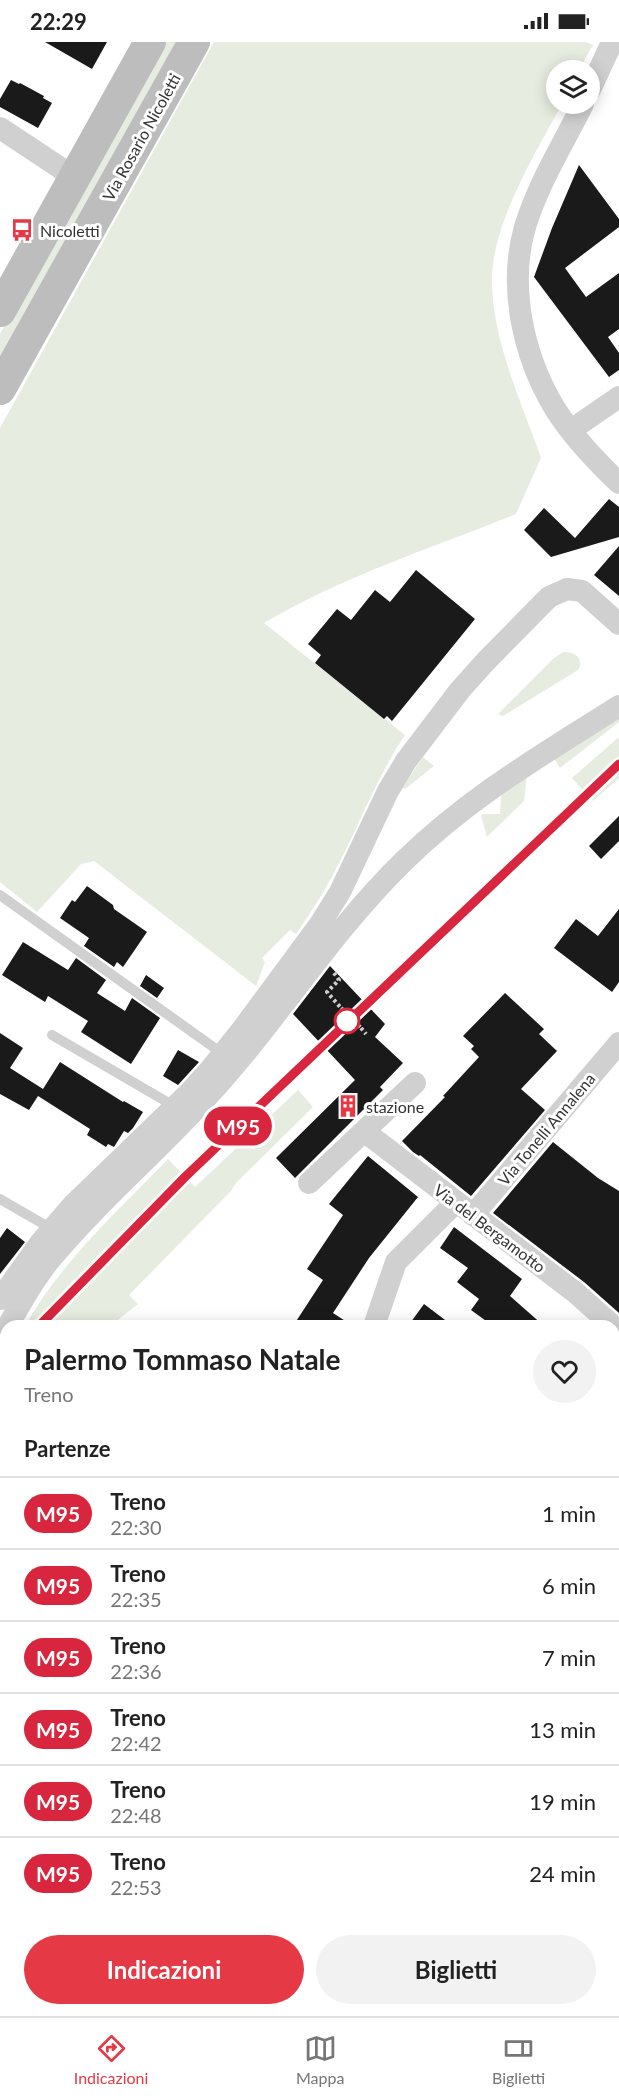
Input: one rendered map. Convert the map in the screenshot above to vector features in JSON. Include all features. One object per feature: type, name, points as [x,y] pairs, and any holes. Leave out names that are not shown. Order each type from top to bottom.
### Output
[{"type":"main road","points":[[0,311],[150,42]]},
{"type":"main road","name":"Via Rosario Nicoletti","points":[[0,389],[194,42]]},
{"type":"street","points":[[600,68],[612,42]]},
{"type":"street","points":[[578,114],[539,191],[525,227],[519,255],[517,286],[528,347],[554,407],[571,430],[619,483]]},
{"type":"street","points":[[0,128],[74,177]]},
{"type":"street","points":[[571,430],[619,397]]},
{"type":"street","points":[[0,1299],[52,1228],[197,1085],[222,1054],[320,924],[340,892],[388,791],[406,761],[454,698],[486,661],[549,597],[567,589],[582,591],[619,624]]},
{"type":"street","points":[[11,1320],[32,1284],[48,1263],[87,1219],[236,1066],[320,955],[404,861],[475,798],[619,706]]},
{"type":"street","name":"Via Tonelli Annalena","points":[[376,1320],[396,1262],[464,1208],[619,1043]]},
{"type":"street","points":[[309,1183],[415,1083]]},
{"type":"street","name":"Via del Bergamotto","points":[[365,1132],[576,1293],[606,1320]]},
{"type":"lane","points":[[0,895],[222,1054]]},
{"type":"lane","points":[[52,1035],[174,1106]]},
{"type":"lane","points":[[0,1199],[52,1228]]},
{"type":"path","points":[[332,970],[339,980],[327,992],[366,1034]]},
{"type":"shaded area","points":[[163,42],[178,42],[0,361],[0,334]]},
{"type":"shaded area","points":[[214,42],[586,42],[593,45],[585,60],[546,60],[546,114],[557,114],[518,188],[494,256],[492,277],[496,323],[509,369],[541,458],[516,514],[356,577],[264,623],[405,735],[386,767],[323,893],[296,934],[290,930],[262,958],[265,962],[256,986],[94,861],[81,864],[37,912],[0,882],[0,428]]},
{"type":"shaded area","points":[[563,652],[578,656],[580,666],[578,670],[503,716],[498,714],[553,659]]},
{"type":"shaded area","points":[[619,717],[619,722],[560,768],[554,758]]},
{"type":"shaded area","points":[[619,737],[619,778],[593,801],[572,778]]},
{"type":"shaded area","points":[[423,757],[434,766],[405,789],[403,787]]},
{"type":"shaded area","points":[[527,774],[524,801],[487,837],[481,816],[500,814],[501,795]]},
{"type":"shaded area","points":[[298,1090],[313,1107],[236,1183],[231,1191],[129,1295],[138,1304],[118,1320],[29,1320],[73,1259],[168,1159],[195,1187]]},
{"type":"building","points":[[45,42],[107,42],[92,69]]},
{"type":"building","points":[[11,80],[44,96],[43,98],[52,103],[38,128],[0,107],[0,99]]},
{"type":"building","points":[[579,165],[619,219],[619,227],[565,268],[586,297],[619,273],[619,329],[608,337],[619,353],[619,370],[609,377],[534,277]]},
{"type":"building","points":[[609,499],[619,507],[619,537],[551,557],[524,530],[544,508],[575,538]]},
{"type":"building","points":[[619,546],[619,596],[594,575]]},
{"type":"building","points":[[416,570],[475,619],[392,721],[387,716],[384,719],[315,663],[321,655],[308,644],[337,609],[351,620],[375,590],[390,602]]},
{"type":"building","points":[[619,816],[619,841],[601,859],[589,846]]},
{"type":"building","points":[[87,886],[113,905],[114,909],[147,932],[123,967],[117,962],[114,967],[84,946],[89,938],[60,918],[72,900],[75,902]]},
{"type":"building","points":[[619,909],[619,982],[612,992],[554,948],[576,919],[598,936]]},
{"type":"building","points":[[23,942],[68,970],[76,958],[106,980],[97,993],[125,1011],[132,998],[160,1018],[131,1064],[81,1032],[88,1021],[48,996],[45,1002],[2,975]]},
{"type":"building","points":[[330,966],[385,1024],[375,1037],[403,1063],[380,1087],[383,1090],[295,1178],[276,1158],[355,1080],[293,1014]]},
{"type":"building","points":[[146,975],[164,988],[157,998],[140,986]]},
{"type":"building","points":[[505,993],[544,1029],[539,1034],[557,1051],[521,1089],[545,1110],[471,1196],[402,1141],[445,1097],[443,1096],[479,1057],[471,1049],[474,1046],[463,1036]]},
{"type":"building","points":[[0,1033],[23,1048],[10,1068],[43,1089],[60,1062],[143,1112],[133,1128],[128,1133],[124,1131],[114,1147],[108,1144],[106,1147],[87,1135],[90,1129],[38,1096],[29,1110],[0,1094]]},
{"type":"building","points":[[178,1050],[199,1062],[178,1085],[163,1076]]},
{"type":"building","points":[[553,1142],[598,1178],[619,1191],[619,1313],[584,1282],[493,1213]]},
{"type":"building","points":[[368,1156],[418,1197],[369,1258],[333,1313],[344,1320],[297,1320],[323,1280],[307,1269],[343,1215],[329,1204]]},
{"type":"building","points":[[454,1227],[522,1279],[510,1296],[537,1320],[485,1320],[471,1310],[479,1299],[457,1282],[468,1268],[440,1248]]},
{"type":"building","points":[[7,1228],[25,1242],[0,1274],[0,1238]]},
{"type":"building","points":[[424,1304],[445,1320],[412,1320]]},
{"type":"railway","points":[[186,1176],[578,801]]},
{"type":"train","name":"M95","points":[[45,1320],[186,1176],[619,764]]},
{"type":"place","name":"Nicoletti","points":[[22,230]]},
{"type":"place","name":"stazione","points":[[348,1106]]}]
